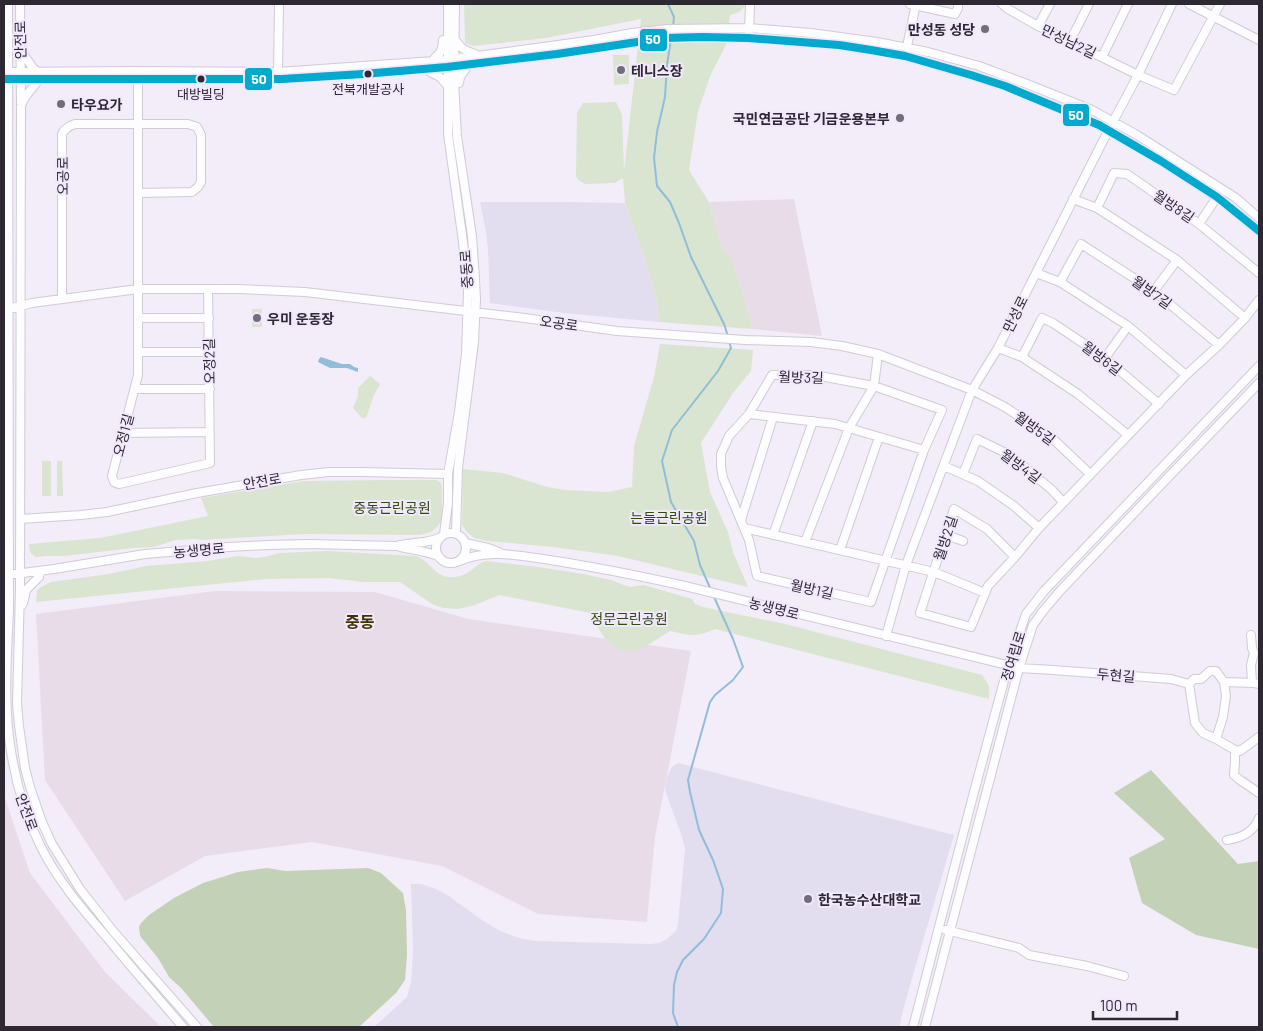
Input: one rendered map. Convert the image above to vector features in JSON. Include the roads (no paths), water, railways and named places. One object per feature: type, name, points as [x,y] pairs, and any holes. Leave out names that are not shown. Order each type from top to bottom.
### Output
[{"type":"street","name":"안전로","points":[[8,4],[6,55],[9,108],[6,309],[6,576],[9,610],[7,723],[10,750],[18,786],[34,831],[40,846],[61,881],[183,1027]]},
{"type":"street","name":"안전로","points":[[20,4],[20,609],[17,703],[25,768],[42,822],[52,844],[80,889],[197,1027]]},
{"type":"street","points":[[278,72],[279,4]]},
{"type":"street","name":"중동로","points":[[441,536],[448,503],[448,474],[466,354],[468,283],[448,134],[451,39],[448,4]]},
{"type":"street","name":"중동로","points":[[451,39],[456,4]]},
{"type":"street","points":[[748,38],[750,4]]},
{"type":"street","points":[[906,52],[914,4],[955,14],[958,4]]},
{"type":"street","points":[[1038,26],[1050,4]]},
{"type":"street","points":[[1070,41],[1089,4]]},
{"type":"street","points":[[1102,57],[1128,4]]},
{"type":"street","name":"만성로","points":[[886,636],[906,565],[972,390],[998,348],[1138,75],[1172,4]]},
{"type":"street","points":[[1189,4],[1259,40]]},
{"type":"street","points":[[1214,17],[1220,4]]},
{"type":"street","name":"만성남2길","points":[[1007,5],[1038,26],[1138,75],[1174,90],[1214,17]]},
{"type":"street","points":[[6,76],[138,79],[282,79],[363,74],[451,63],[469,64],[563,53],[664,38],[724,33],[749,28],[811,33],[876,42],[1005,86],[1099,125],[1161,161],[1217,197],[1259,231]]},
{"type":"street","points":[[451,63],[476,56],[632,33],[684,29],[724,33],[748,38],[906,52],[928,52],[979,66],[1028,84],[1113,121],[1236,198],[1259,218]]},
{"type":"street","points":[[469,64],[460,77],[459,83],[451,84],[430,72],[433,58],[440,53],[443,40],[451,39],[470,53],[475,53],[476,56]]},
{"type":"street","points":[[21,51],[38,76],[36,84],[24,98],[21,106]]},
{"type":"street","points":[[38,76],[142,71],[278,72],[431,65]]},
{"type":"street","points":[[138,289],[138,79],[142,71]]},
{"type":"street","name":"중동로","points":[[451,84],[472,236],[476,280],[476,312],[471,367],[458,468],[456,533]]},
{"type":"street","points":[[4,94],[9,108]]},
{"type":"street","name":"오공로","points":[[62,299],[62,134],[68,127],[75,124],[188,124],[197,127],[201,135],[201,182],[198,187],[192,192],[138,193]]},
{"type":"street","name":"월방8길","points":[[1096,208],[1114,173],[1127,174],[1199,224],[1259,273]]},
{"type":"street","points":[[1199,224],[1217,197]]},
{"type":"street","points":[[1073,199],[1096,208],[1176,260],[1245,318]]},
{"type":"street","name":"월방7길","points":[[1060,282],[1082,244],[1154,291],[1219,345]]},
{"type":"street","points":[[1154,291],[1176,260]]},
{"type":"street","points":[[1036,273],[1060,282],[1128,326],[1186,375]]},
{"type":"street","name":"오공로","points":[[6,309],[20,305],[138,289],[234,289],[305,292],[617,331],[745,340],[811,342],[842,346],[878,354],[972,390]]},
{"type":"street","name":"오정1길","points":[[138,289],[138,375],[112,476],[114,482],[119,484],[210,463]]},
{"type":"street","name":"오정2길","points":[[208,290],[210,463]]},
{"type":"street","points":[[1015,557],[1038,528],[1186,375],[1219,345],[1259,300]]},
{"type":"street","points":[[139,318],[209,318]]},
{"type":"street","name":"월방6길","points":[[1022,357],[1042,318],[1053,323],[1105,358],[1159,404]]},
{"type":"street","points":[[1105,358],[1128,326]]},
{"type":"street","points":[[998,348],[1022,357],[1078,394],[1128,435]]},
{"type":"street","points":[[139,352],[209,352]]},
{"type":"street","points":[[805,542],[849,428],[874,386],[878,354]]},
{"type":"street","name":"정여립로","points":[[913,1027],[1008,666],[1026,614],[1044,591],[1259,366]]},
{"type":"street","name":"월방3길","points":[[721,454],[729,436],[749,414],[772,374],[814,375],[874,386],[942,410],[924,450],[906,502]]},
{"type":"street","name":"정여립로","points":[[925,1027],[1019,668],[1033,625],[1055,598],[1150,496],[1259,383]]},
{"type":"street","points":[[135,390],[210,390]]},
{"type":"street","name":"월방5길","points":[[972,390],[1005,407],[1053,439],[1090,474]]},
{"type":"street","points":[[749,414],[835,424],[924,450]]},
{"type":"street","points":[[773,417],[743,524],[773,535],[906,565]]},
{"type":"street","points":[[773,535],[813,421]]},
{"type":"street","points":[[123,433],[210,432]]},
{"type":"street","points":[[840,550],[879,437]]},
{"type":"street","name":"월방4길","points":[[963,474],[977,439],[1010,455],[1052,490],[1063,502]]},
{"type":"street","name":"월방1길","points":[[721,454],[723,478],[749,540],[757,576],[871,602],[906,502]]},
{"type":"street","points":[[944,466],[978,481],[1014,506],[1038,528]]},
{"type":"street","name":"안전로","points":[[20,519],[107,512],[197,493],[329,472],[448,474]]},
{"type":"street","name":"월방2길","points":[[954,509],[987,529],[1015,557],[988,586],[971,626],[920,613],[954,509]]},
{"type":"street","points":[[396,546],[406,543],[425,542],[452,532],[456,533],[466,542],[503,554]]},
{"type":"street","points":[[946,535],[963,541]]},
{"type":"street","points":[[438,556],[436,543],[441,536]]},
{"type":"street","points":[[460,561],[466,552],[466,542]]},
{"type":"street","name":"농생명로","points":[[6,576],[20,572],[40,571],[145,554],[228,547],[309,544],[396,546]]},
{"type":"street","points":[[396,546],[429,552],[450,563],[455,563],[468,557],[503,554]]},
{"type":"street","name":"농생명로","points":[[503,554],[576,564],[647,577],[1008,666],[1043,670]]},
{"type":"street","name":"월방2길","points":[[906,565],[934,572],[985,593]]},
{"type":"street","points":[[20,609],[26,590],[39,577],[40,571]]},
{"type":"street","points":[[4,600],[9,610]]},
{"type":"street","points":[[1224,682],[1255,683],[1250,665],[1254,653],[1250,635]]},
{"type":"street","name":"두현길","points":[[1043,670],[1172,679],[1189,684]]},
{"type":"street","points":[[1216,739],[1226,696],[1224,682],[1216,671],[1210,671],[1201,679],[1194,679],[1189,684],[1195,723],[1202,733],[1240,751],[1259,737]]},
{"type":"street","points":[[1235,750],[1234,775],[1259,793]]},
{"type":"street","points":[[1227,840],[1236,839],[1246,834],[1254,828],[1259,818]]},
{"type":"street","points":[[939,928],[1019,948],[1029,955],[1087,966],[1124,976]]},
{"type":"street","points":[[921,997],[933,1000]]},
{"type":"water","points":[[321,357],[342,364],[350,364],[358,368],[358,372],[347,368],[330,368],[318,362]]},
{"type":"waterway","points":[[668,4],[674,17],[673,27]]},
{"type":"waterway","points":[[671,39],[665,97],[657,132],[654,158],[657,186],[670,202],[691,257],[728,336]]},
{"type":"waterway","points":[[711,590],[700,565],[694,541],[671,502],[662,461],[672,430],[718,371],[731,348],[729,341]]},
{"type":"waterway","points":[[678,1027],[673,1013],[674,985],[677,972],[683,960],[704,939],[721,913],[723,889],[713,860],[699,830],[688,780],[710,702],[715,695],[733,680],[743,667],[714,597]]},
{"type":"place","name":"만성동 성당","points":[[985,29]]},
{"type":"place","name":"테니스장","points":[[621,70]]},
{"type":"place","name":"전북개발공사","points":[[368,74]]},
{"type":"place","name":"대방빌딩","points":[[201,79]]},
{"type":"place","name":"타우요가","points":[[61,104]]},
{"type":"place","name":"국민연금공단 기금운용본부","points":[[900,118]]},
{"type":"place","name":"우미 운동장","points":[[257,318]]},
{"type":"place","name":"한국농수산대학교","points":[[808,899]]},
{"type":"district","name":"중동","points":[[360,621]]},
{"type":"park label","name":"중동근린공원","points":[[392,507]]},
{"type":"park label","name":"는들근린공원","points":[[669,517]]},
{"type":"park label","name":"정문근린공원","points":[[629,618]]}]
